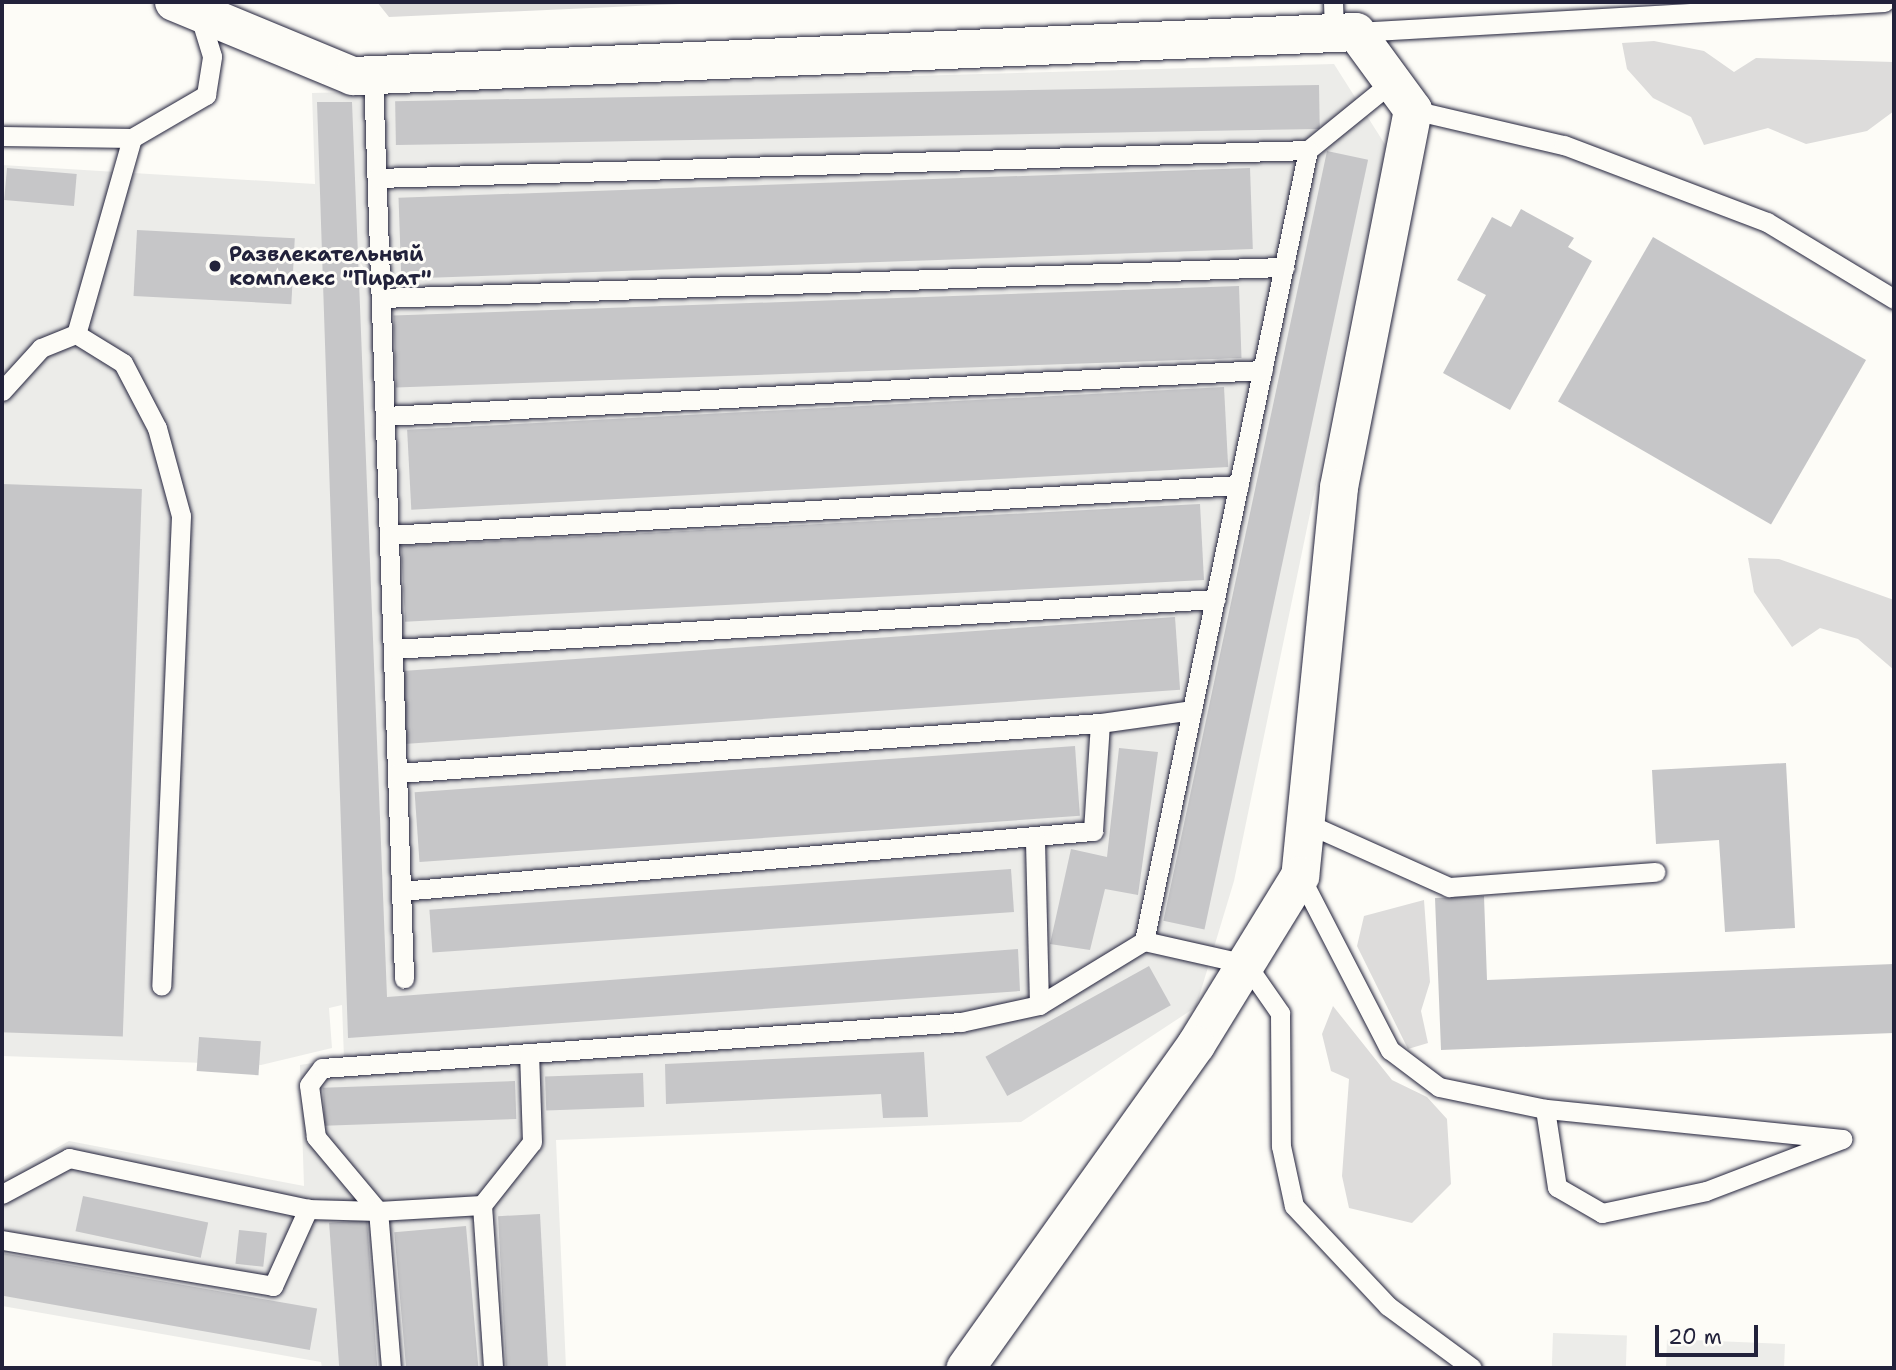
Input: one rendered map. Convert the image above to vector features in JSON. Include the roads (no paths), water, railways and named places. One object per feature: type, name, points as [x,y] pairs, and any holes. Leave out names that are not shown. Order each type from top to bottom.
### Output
[{"type":"street","points":[[187,10],[353,76],[1341,22],[1400,97],[1339,488],[1300,876],[1246,964],[966,1368]]},
{"type":"lane","points":[[1341,22],[1884,2]]},
{"type":"lane","points":[[2,136],[132,138],[206,95],[212,56],[187,10]]},
{"type":"lane","points":[[373,75],[404,978]]},
{"type":"lane","points":[[377,178],[1308,150],[1400,97],[1564,145],[1767,222],[1894,299]]},
{"type":"lane","points":[[76,334],[132,138]]},
{"type":"lane","points":[[1144,941],[1308,150]]},
{"type":"lane","points":[[381,298],[1284,267]]},
{"type":"lane","points":[[2,391],[41,348],[76,334]]},
{"type":"lane","points":[[76,334],[123,363],[157,428],[181,516],[161,986]]},
{"type":"lane","points":[[385,416],[1262,370]]},
{"type":"lane","points":[[389,535],[1238,485]]},
{"type":"lane","points":[[393,649],[1215,599]]},
{"type":"lane","points":[[397,773],[1100,723],[1192,710]]},
{"type":"lane","points":[[401,891],[1093,831],[1100,723]]},
{"type":"lane","points":[[1306,823],[1449,887],[1655,872]]},
{"type":"lane","points":[[1035,836],[1039,1005]]},
{"type":"lane","points":[[1300,876],[1390,1050],[1439,1087],[1545,1109],[1842,1139],[1706,1191],[1602,1213],[1557,1187],[1545,1109]]},
{"type":"lane","points":[[391,1368],[378,1211],[316,1136],[309,1085],[322,1068],[961,1022],[1039,1005],[1144,941],[1246,964],[1280,1013],[1281,1146],[1294,1206],[1388,1306],[1472,1368]]},
{"type":"lane","points":[[493,1368],[482,1205],[532,1142],[528,1053]]},
{"type":"lane","points":[[2,1194],[69,1158],[308,1209],[378,1211],[482,1205]]},
{"type":"lane","points":[[2,1240],[273,1286],[308,1209]]},
{"type":"place","name":"Развлекательный комплекс \"Пират\"","points":[[215,266]]}]
